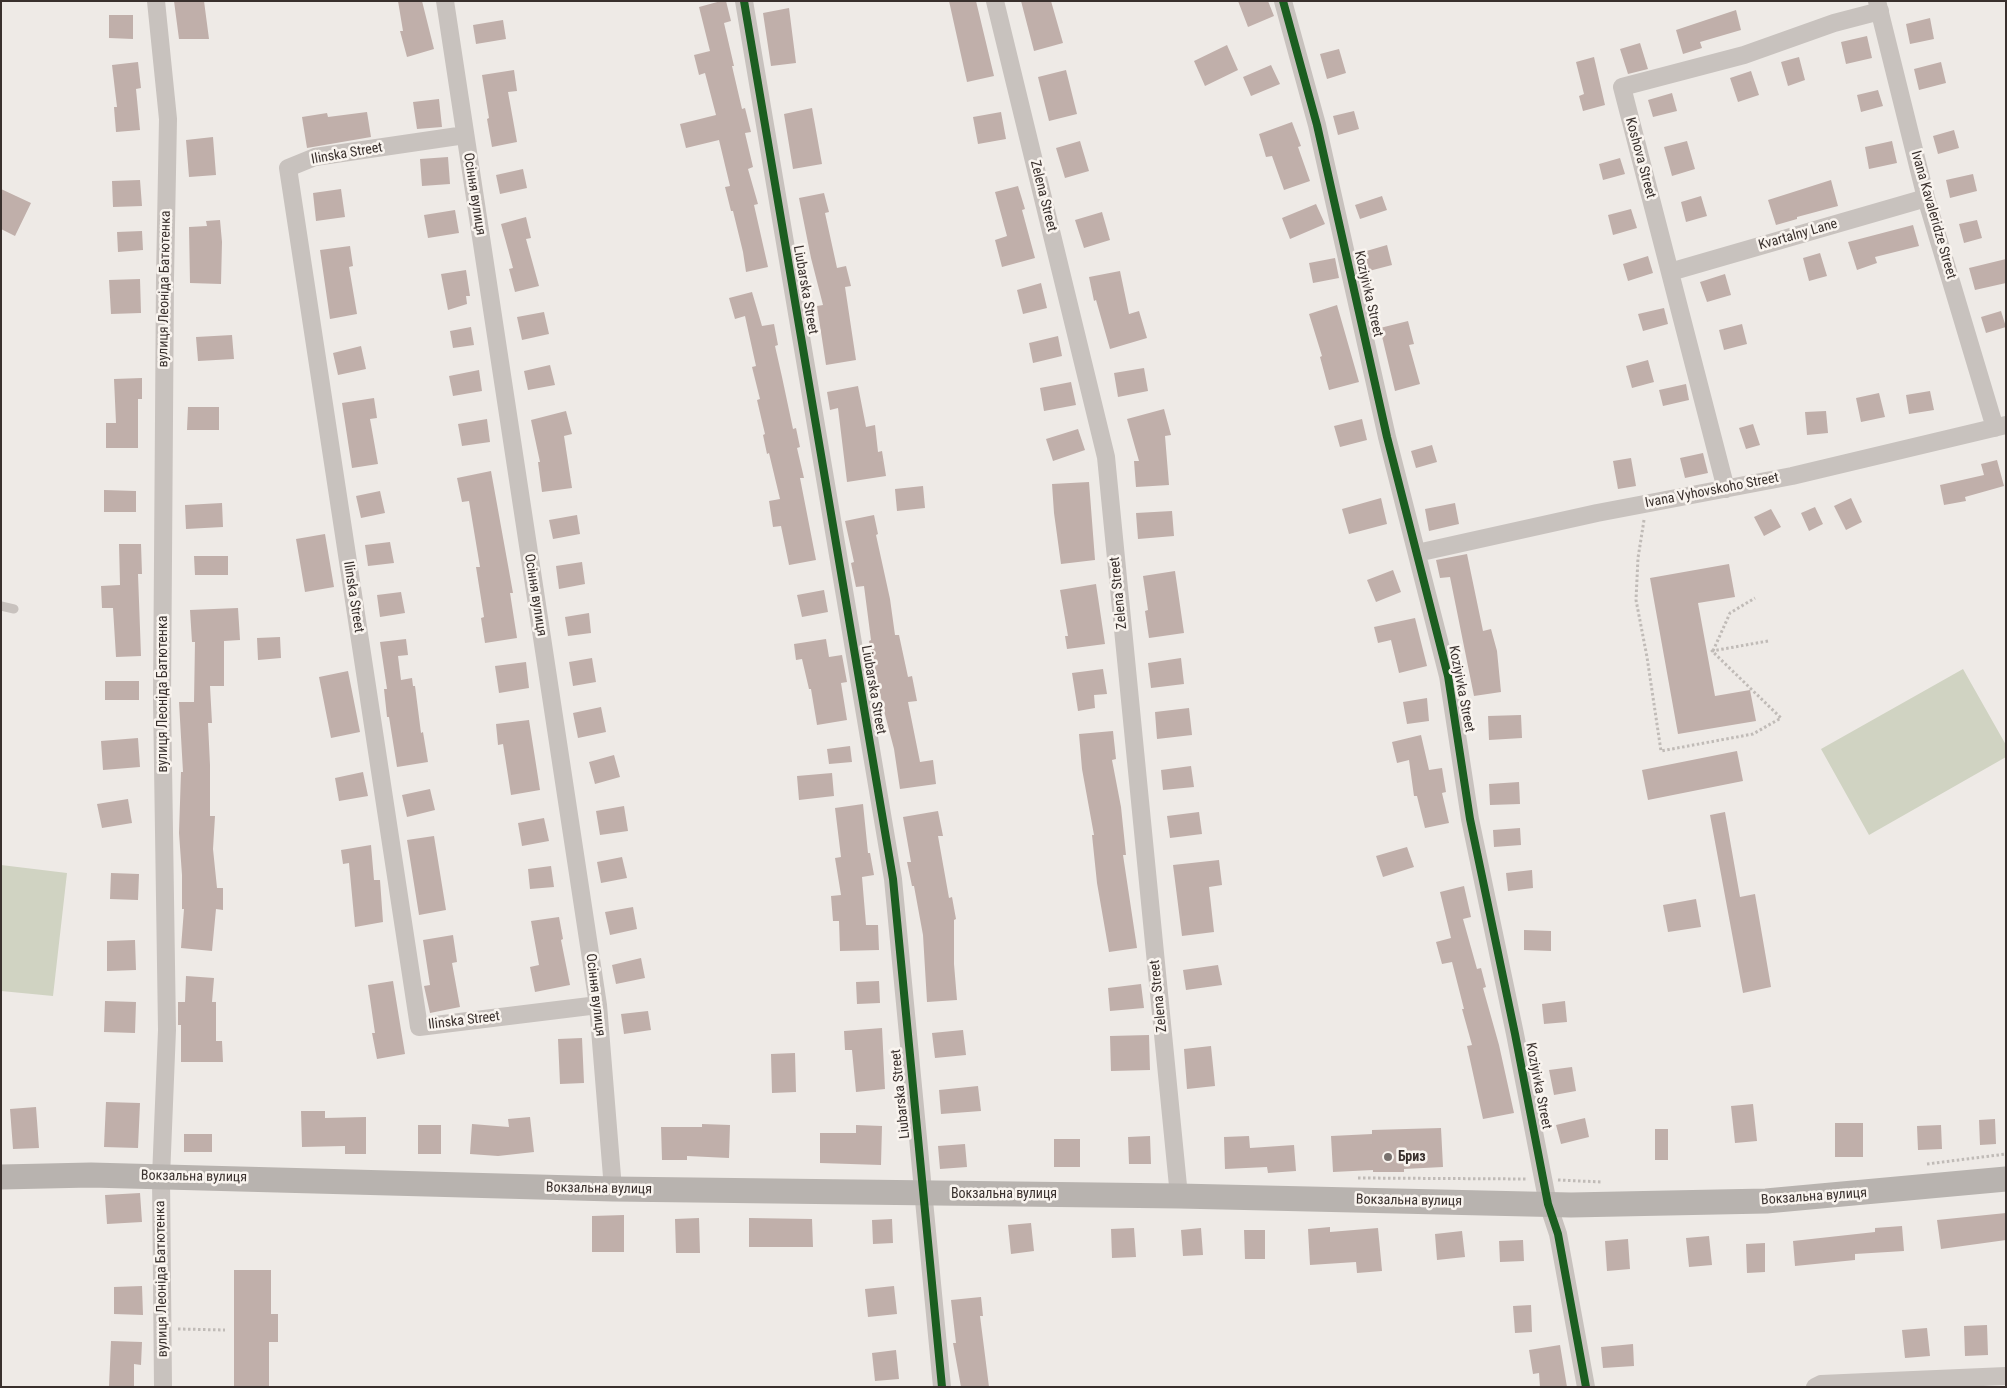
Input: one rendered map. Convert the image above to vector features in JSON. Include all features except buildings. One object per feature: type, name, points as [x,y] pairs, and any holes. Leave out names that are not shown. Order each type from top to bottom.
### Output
[{"type":"main road","name":"Вокзальна вулиця","points":[[1,1177],[160,1176],[613,1189],[1179,1196],[1548,1204],[1766,1201],[2006,1179]]},
{"type":"street","name":"вулиця Леоніда Батютенка","points":[[156,1],[168,119],[162,689],[167,1030],[160,1176],[163,1387]]},
{"type":"street","name":"Осіння вулиця","points":[[445,1],[598,1006],[613,1189]]},
{"type":"street","name":"Liubarska Street","points":[[744,1],[893,879],[942,1387]]},
{"type":"street","name":"Zelena Street","points":[[995,1],[1106,457],[1179,1196]]},
{"type":"street","name":"Koziyivka Street","points":[[1283,1],[1317,125],[1387,437],[1448,676],[1470,820],[1515,1034],[1548,1204],[1558,1234],[1586,1387]]},
{"type":"street","name":"Ivana Kavaleridze Street","points":[[1878,6],[1926,198],[2000,426]]},
{"type":"street","name":"Koshova Street","points":[[1726,488],[1622,87],[1744,55],[1878,6]]},
{"type":"street","name":"Ilinska Street","points":[[465,135],[315,156],[288,168],[418,1026],[598,1006]]},
{"type":"street","name":"Kvartalny Lane","points":[[1670,272],[1926,198]]},
{"type":"street","name":"Ivana Vyhovskoho Street","points":[[1417,553],[1646,504],[1792,476],[2000,426]]},
{"type":"street","points":[[1815,1387],[1821,1384],[2006,1376]]},
{"type":"lane","points":[[1,606],[14,609]]},
{"type":"path","points":[[1646,504],[1638,558],[1636,600],[1647,657],[1661,751],[1753,734],[1781,718],[1712,651]]},
{"type":"path","points":[[1712,651],[1730,613],[1755,598]]},
{"type":"path","points":[[1712,651],[1768,641]]},
{"type":"path","points":[[1919,1165],[2006,1154]]},
{"type":"path","points":[[1355,1178],[1609,1182]]},
{"type":"path","points":[[162,1328],[225,1330]]},
{"type":"green space","points":[[1963,669],[2006,745],[2006,757],[1869,835],[1821,749]]},
{"type":"green space","points":[[1,865],[67,873],[53,996],[1,991]]},
{"type":"cycle path","points":[[744,1],[893,879],[942,1387]]},
{"type":"cycle path","points":[[1283,1],[1317,125],[1387,437],[1448,676],[1470,819],[1548,1204],[1558,1234],[1586,1387]]},
{"type":"place","name":"Бриз","points":[[1388,1157]]}]
